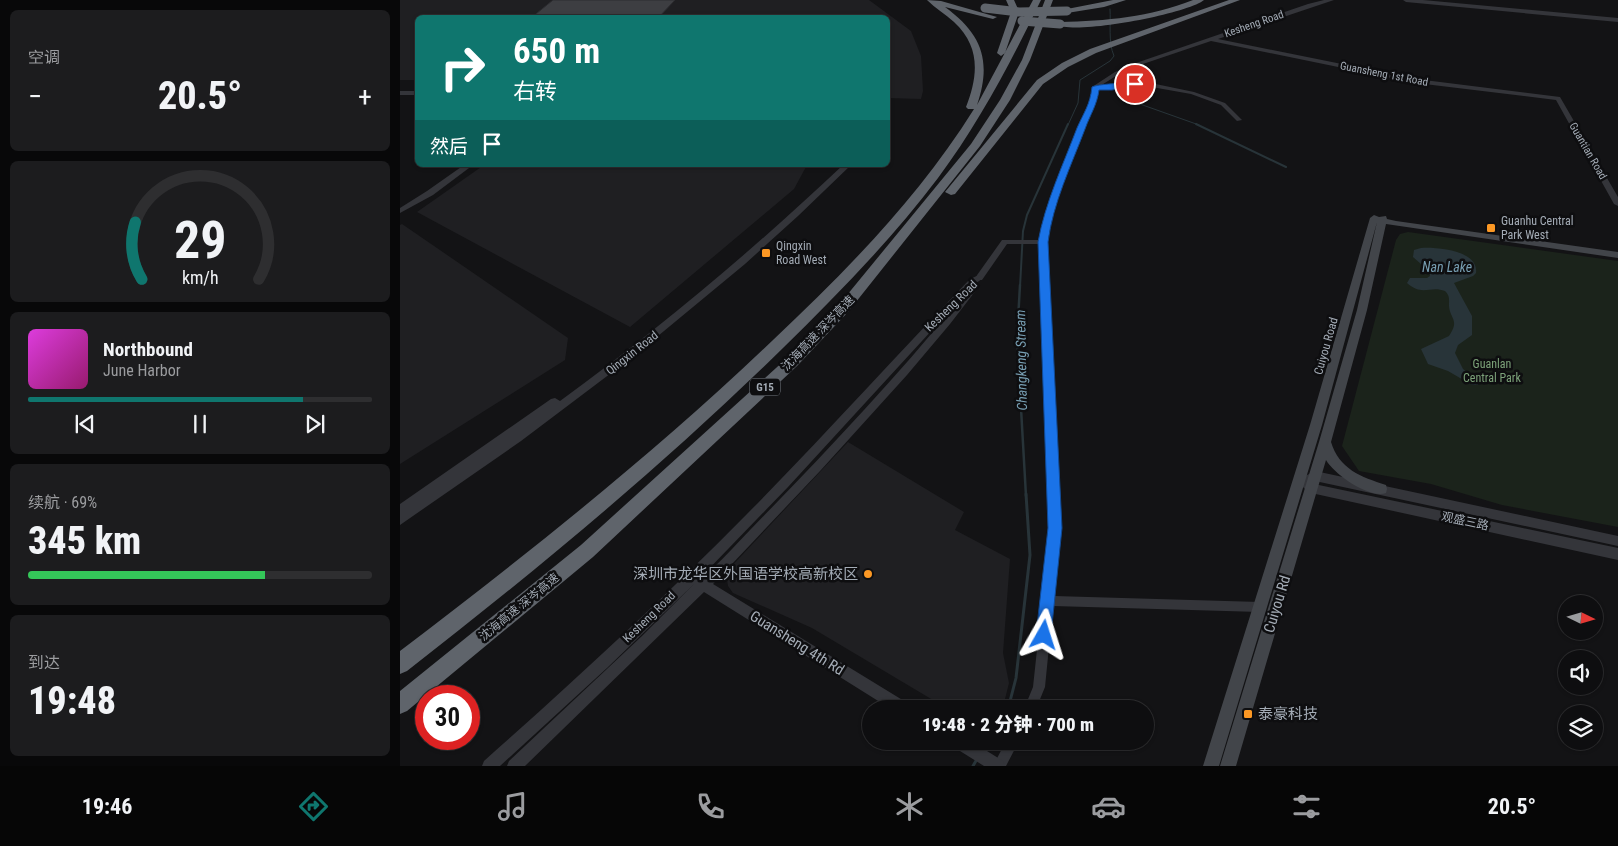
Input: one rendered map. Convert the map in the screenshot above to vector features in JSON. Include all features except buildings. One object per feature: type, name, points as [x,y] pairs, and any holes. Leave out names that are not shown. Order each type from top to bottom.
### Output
[{"type":"highway","points":[[931,0],[970,33],[977,47],[981,59],[981,78],[971,107]]},
{"type":"highway","points":[[935,0],[955,8],[993,17],[1060,24],[1118,21],[1170,12],[1200,0]]},
{"type":"highway","points":[[955,0],[985,8],[1018,12],[1068,11],[1122,0]]},
{"type":"highway","points":[[580,521],[750,360],[886,220],[912,189],[971,107],[1004,47],[1014,15],[1010,0]]},
{"type":"highway","name":"沈海高速 深岑高速","points":[[400,664],[580,521],[670,445],[732,390],[824,299],[893,227],[946,159],[989,94],[1037,0]]},
{"type":"highway","name":"沈海高速 深岑高速","points":[[400,704],[588,551],[792,362],[843,309],[975,146],[1005,100],[1026,60],[1049,0]]},
{"type":"highway","points":[[843,309],[933,213],[1040,82],[1104,44],[1216,0]]},
{"type":"highway","points":[[1118,38],[1204,13],[1236,0]]},
{"type":"main road","points":[[1380,220],[1618,250]]},
{"type":"main road","points":[[1380,220],[1618,255]]},
{"type":"main road","name":"Cuiyou Road","points":[[1325,442],[1362,310],[1380,220]]},
{"type":"main road","name":"Cuiyou Road","points":[[1309,481],[1349,316],[1380,220]]},
{"type":"main road","points":[[1325,442],[1331,458],[1343,471],[1356,480],[1381,489]]},
{"type":"main road","name":"Cuiyou Rd","points":[[1211,766],[1260,606],[1325,442]]},
{"type":"main road","name":"Cuiyou Rd","points":[[1228,766],[1309,481]]},
{"type":"street","name":"Kesheng Road","points":[[1095,87],[1102,77],[1122,65],[1314,0]]},
{"type":"street","name":"Kesheng Road","points":[[1095,87],[1131,66],[1310,5],[1331,0]]},
{"type":"street","points":[[1406,0],[1618,18]]},
{"type":"street","points":[[1440,0],[1618,18]]},
{"type":"street","name":"Guansheng 1st Road","points":[[1211,39],[1416,81],[1558,98]]},
{"type":"street","points":[[1034,700],[1039,686],[1055,528],[1043,242],[1046,220],[1084,121],[1094,102],[1095,87],[1146,84],[1192,93],[1223,104],[1239,120]]},
{"type":"street","points":[[400,91],[415,92]]},
{"type":"street","name":"Guantian Road","points":[[1558,98],[1618,204]]},
{"type":"street","points":[[401,207],[460,167]]},
{"type":"street","points":[[401,207],[430,193],[466,167]]},
{"type":"street","name":"Qingxin Road","points":[[400,510],[525,424],[659,324],[766,234],[837,167]]},
{"type":"street","name":"Qingxin Road","points":[[400,520],[531,428],[651,338],[773,236],[845,167]]},
{"type":"street","points":[[979,278],[1005,242],[1043,242]]},
{"type":"street","name":"Kesheng Road","points":[[489,766],[691,577],[784,484],[940,315],[973,281],[979,278]]},
{"type":"street","name":"Kesheng Road","points":[[514,766],[622,665],[796,491],[950,320],[979,278]]},
{"type":"street","name":"观盛三路","points":[[1309,481],[1381,489],[1618,541]]},
{"type":"street","name":"观盛三路","points":[[1309,481],[1618,554]]},
{"type":"street","name":"Guansheng 4th Rd","points":[[691,577],[889,700]]},
{"type":"street","points":[[1047,601],[1260,606]]},
{"type":"street","points":[[972,750],[999,766],[1008,750]]},
{"type":"shaded area","points":[[400,0],[869,0],[889,15],[415,15],[415,80],[400,80]]},
{"type":"shaded area","points":[[890,16],[911,31],[921,56],[923,91],[921,99],[890,98]]},
{"type":"shaded area","points":[[481,167],[806,167],[794,189],[630,327],[417,212]]},
{"type":"shaded area","points":[[402,224],[568,338],[565,360],[400,464],[400,225]]},
{"type":"shaded area","name":"深圳市龙华区外国语学校高新校区","points":[[848,442],[964,512],[955,530],[1010,559],[1003,653],[1009,683],[1005,699],[933,700],[812,628],[733,593],[728,586],[729,569]]},
{"type":"green space","name":"Guanlan Central Park","points":[[1408,232],[1618,261],[1618,527],[1502,505],[1431,484],[1359,471],[1342,446],[1396,240],[1400,234]]},
{"type":"water","name":"Nan Lake","points":[[1421,248],[1446,249],[1464,255],[1471,259],[1475,265],[1476,273],[1473,276],[1454,283],[1472,316],[1472,335],[1458,345],[1455,353],[1463,369],[1478,381],[1478,385],[1472,385],[1448,371],[1428,364],[1421,349],[1449,336],[1454,326],[1454,320],[1445,291],[1435,289],[1422,290],[1407,283],[1410,278],[1427,278],[1430,276],[1429,271],[1413,257],[1414,250]]},
{"type":"waterway","name":"Changkeng Stream","points":[[1068,125],[1078,103],[1080,80],[1110,61],[1114,56],[1110,39],[1110,9]]},
{"type":"waterway","points":[[1137,103],[1199,125]]},
{"type":"waterway","name":"Changkeng Stream","points":[[1020,287],[1023,231],[1027,215],[1068,124]]},
{"type":"waterway","points":[[1196,124],[1286,167]]},
{"type":"waterway","name":"Changkeng Stream","points":[[1020,285],[1017,338],[1026,496]]},
{"type":"waterway","name":"Changkeng Stream","points":[[1010,700],[1016,678],[1030,555],[1026,494]]},
{"type":"waterway","name":"Changkeng Stream","points":[[973,766],[977,759]]},
{"type":"place","name":"Guanhu Central Park West","points":[[1491,228]]},
{"type":"place","name":"Qingxin Road West","points":[[766,253]]},
{"type":"place","name":"深圳市龙华区外国语学校高新校区","points":[[868,574]]},
{"type":"place","name":"泰豪科技","points":[[1248,714]]},
{"type":"route","points":[[1044,635],[1055,528],[1043,242],[1046,220],[1084,121],[1094,102],[1095,87],[1112,88],[1135,84]]}]
